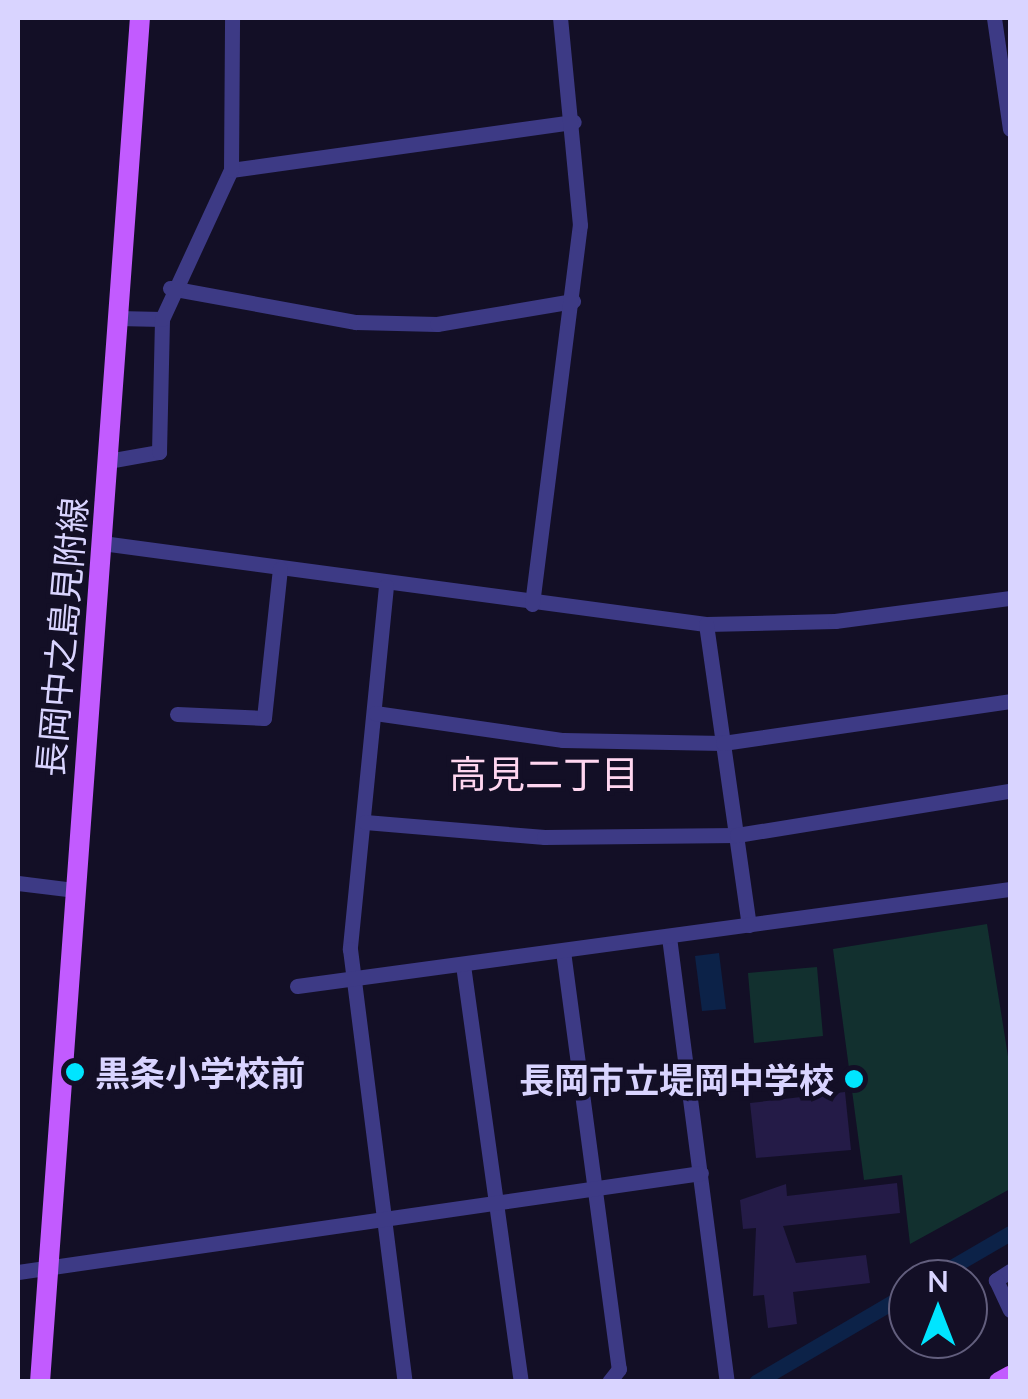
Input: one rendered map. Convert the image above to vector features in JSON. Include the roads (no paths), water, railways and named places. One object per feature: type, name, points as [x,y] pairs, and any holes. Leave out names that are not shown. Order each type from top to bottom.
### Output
[{"type":"main road","name":"長岡中之島見附線","points":[[40,1382],[140,18]]},
{"type":"main road","points":[[999,1382],[1010,1376]]},
{"type":"street","points":[[108,461],[158,452],[162,319],[170,288],[231,170],[232,18]]},
{"type":"street","points":[[532,604],[573,301],[574,122],[560,18]]},
{"type":"street","points":[[994,18],[1010,129]]},
{"type":"street","points":[[231,170],[574,122]]},
{"type":"street","points":[[170,288],[401,324],[573,301]]},
{"type":"street","points":[[117,318],[162,319]]},
{"type":"street","points":[[102,543],[386,586],[706,624],[834,621],[1010,598]]},
{"type":"street","points":[[177,714],[264,718],[280,568]]},
{"type":"street","points":[[386,586],[355,979],[405,1382]]},
{"type":"street","points":[[706,624],[748,925]]},
{"type":"street","points":[[376,713],[563,740],[722,743],[1010,701]]},
{"type":"street","points":[[365,822],[544,837],[737,835],[1010,791]]},
{"type":"street","points":[[18,883],[74,890]]},
{"type":"street","points":[[298,986],[1010,889]]},
{"type":"street","points":[[669,937],[727,1380]]},
{"type":"street","points":[[563,951],[618,1368],[609,1382]]},
{"type":"street","points":[[463,965],[521,1382]]},
{"type":"street","points":[[18,1272],[701,1173]]},
{"type":"street","points":[[1010,1271],[996,1280],[1010,1310]]},
{"type":"water","points":[[719,953],[726,1009],[702,1011],[695,956]]},
{"type":"waterway","points":[[965,1259],[1010,1233]]},
{"type":"waterway","points":[[756,1382],[888,1305]]},
{"type":"place","name":"黒条小学校前","points":[[75,1072]]},
{"type":"place","name":"長岡市立堤岡中学校","points":[[854,1079]]},
{"type":"district","name":"高見二丁目","points":[[544,774]]}]
